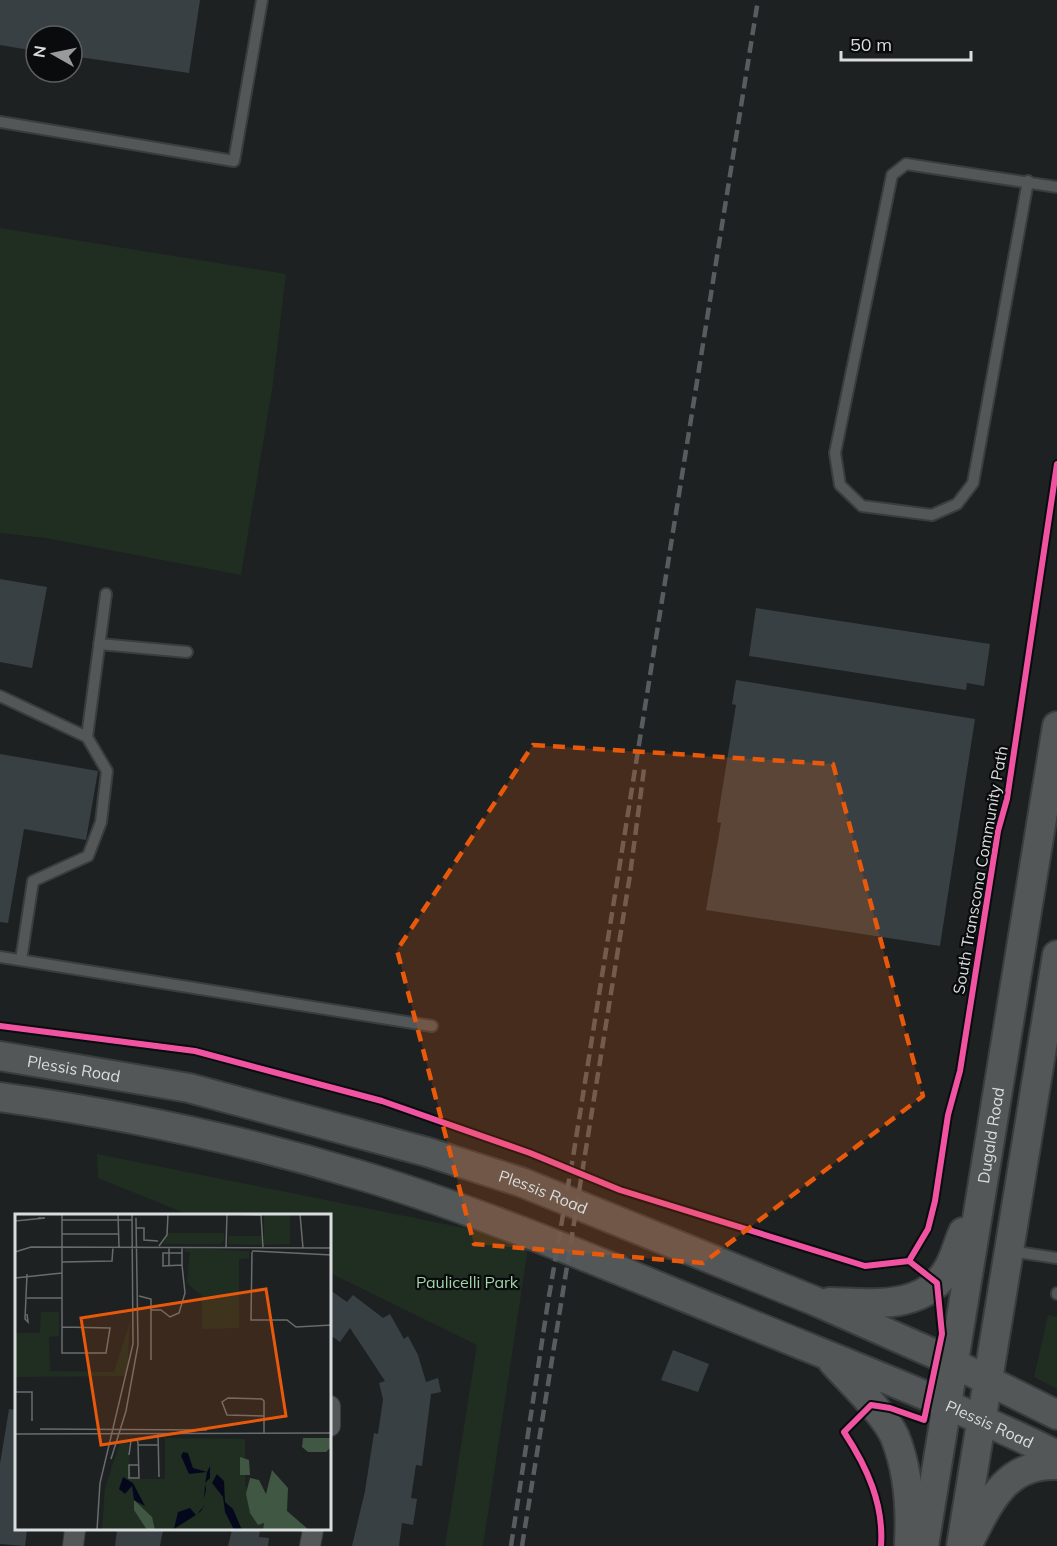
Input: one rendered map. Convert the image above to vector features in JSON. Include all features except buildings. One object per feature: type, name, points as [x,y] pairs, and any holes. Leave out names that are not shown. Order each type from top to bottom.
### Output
[{"type":"main road","name":"Dugald Road","points":[[924,1546],[1057,726]]},
{"type":"main road","points":[[961,1546],[981,1418],[1044,1068],[1057,955]]},
{"type":"main road","name":"Plessis Road","points":[[0,1056],[189,1088],[427,1152],[521,1182],[815,1301],[989,1380],[1057,1415]]},
{"type":"main road","points":[[1002,1059],[1044,1068]]},
{"type":"main road","name":"Plessis Road","points":[[0,1097],[75,1108],[179,1128],[365,1177],[565,1249],[948,1404],[1057,1455]]},
{"type":"main road","points":[[815,1301],[893,1304],[912,1299],[937,1283],[949,1268],[983,1183]]},
{"type":"main road","points":[[827,1356],[871,1405],[894,1436],[911,1511],[909,1546]]},
{"type":"main road","points":[[967,1546],[1002,1486],[1026,1468],[1037,1465],[1057,1465]]},
{"type":"street","points":[[73,1546],[75,1531]]},
{"type":"street","points":[[310,1546],[313,1531]]},
{"type":"lane","points":[[0,122],[234,161],[262,0]]},
{"type":"lane","points":[[1028,181],[973,483],[957,504],[932,515],[862,506],[840,485],[835,453],[892,175],[906,164],[1028,181],[1057,187]]},
{"type":"lane","points":[[87,737],[106,594]]},
{"type":"lane","points":[[99,644],[187,652]]},
{"type":"lane","points":[[0,696],[87,737],[106,771],[101,822],[87,855],[33,881],[21,960]]},
{"type":"lane","points":[[0,957],[432,1026]]},
{"type":"lane","points":[[1010,1251],[1057,1258]]},
{"type":"path","points":[[844,1432],[851,1442]]},
{"type":"highlighted area","points":[[533,745],[833,764],[923,1096],[703,1263],[474,1244],[397,950]]},
{"type":"green space","points":[[0,228],[286,274],[273,383],[241,575],[46,538],[0,533]]},
{"type":"green space","name":"Paulicelli Park","points":[[97,1154],[529,1241],[483,1546],[445,1546],[477,1345],[332,1274],[332,1214],[187,1214],[98,1178]]},
{"type":"green space","points":[[1048,1315],[1057,1317],[1057,1389],[1034,1377]]},
{"type":"railway","points":[[511,1546],[548,1302],[758,0]]},
{"type":"railway","points":[[522,1546],[630,875],[644,769]]},
{"type":"cycle path","name":"South Transcona Community Path","points":[[881,1546],[877,1501],[867,1472],[844,1432],[871,1405],[890,1408],[924,1420],[942,1334],[937,1283],[909,1261],[928,1229],[935,1201],[948,1115],[960,1071],[998,831],[1007,799],[1057,464]]},
{"type":"cycle path","points":[[0,1026],[195,1051],[382,1101],[530,1153],[620,1190],[865,1266],[909,1261]]}]
